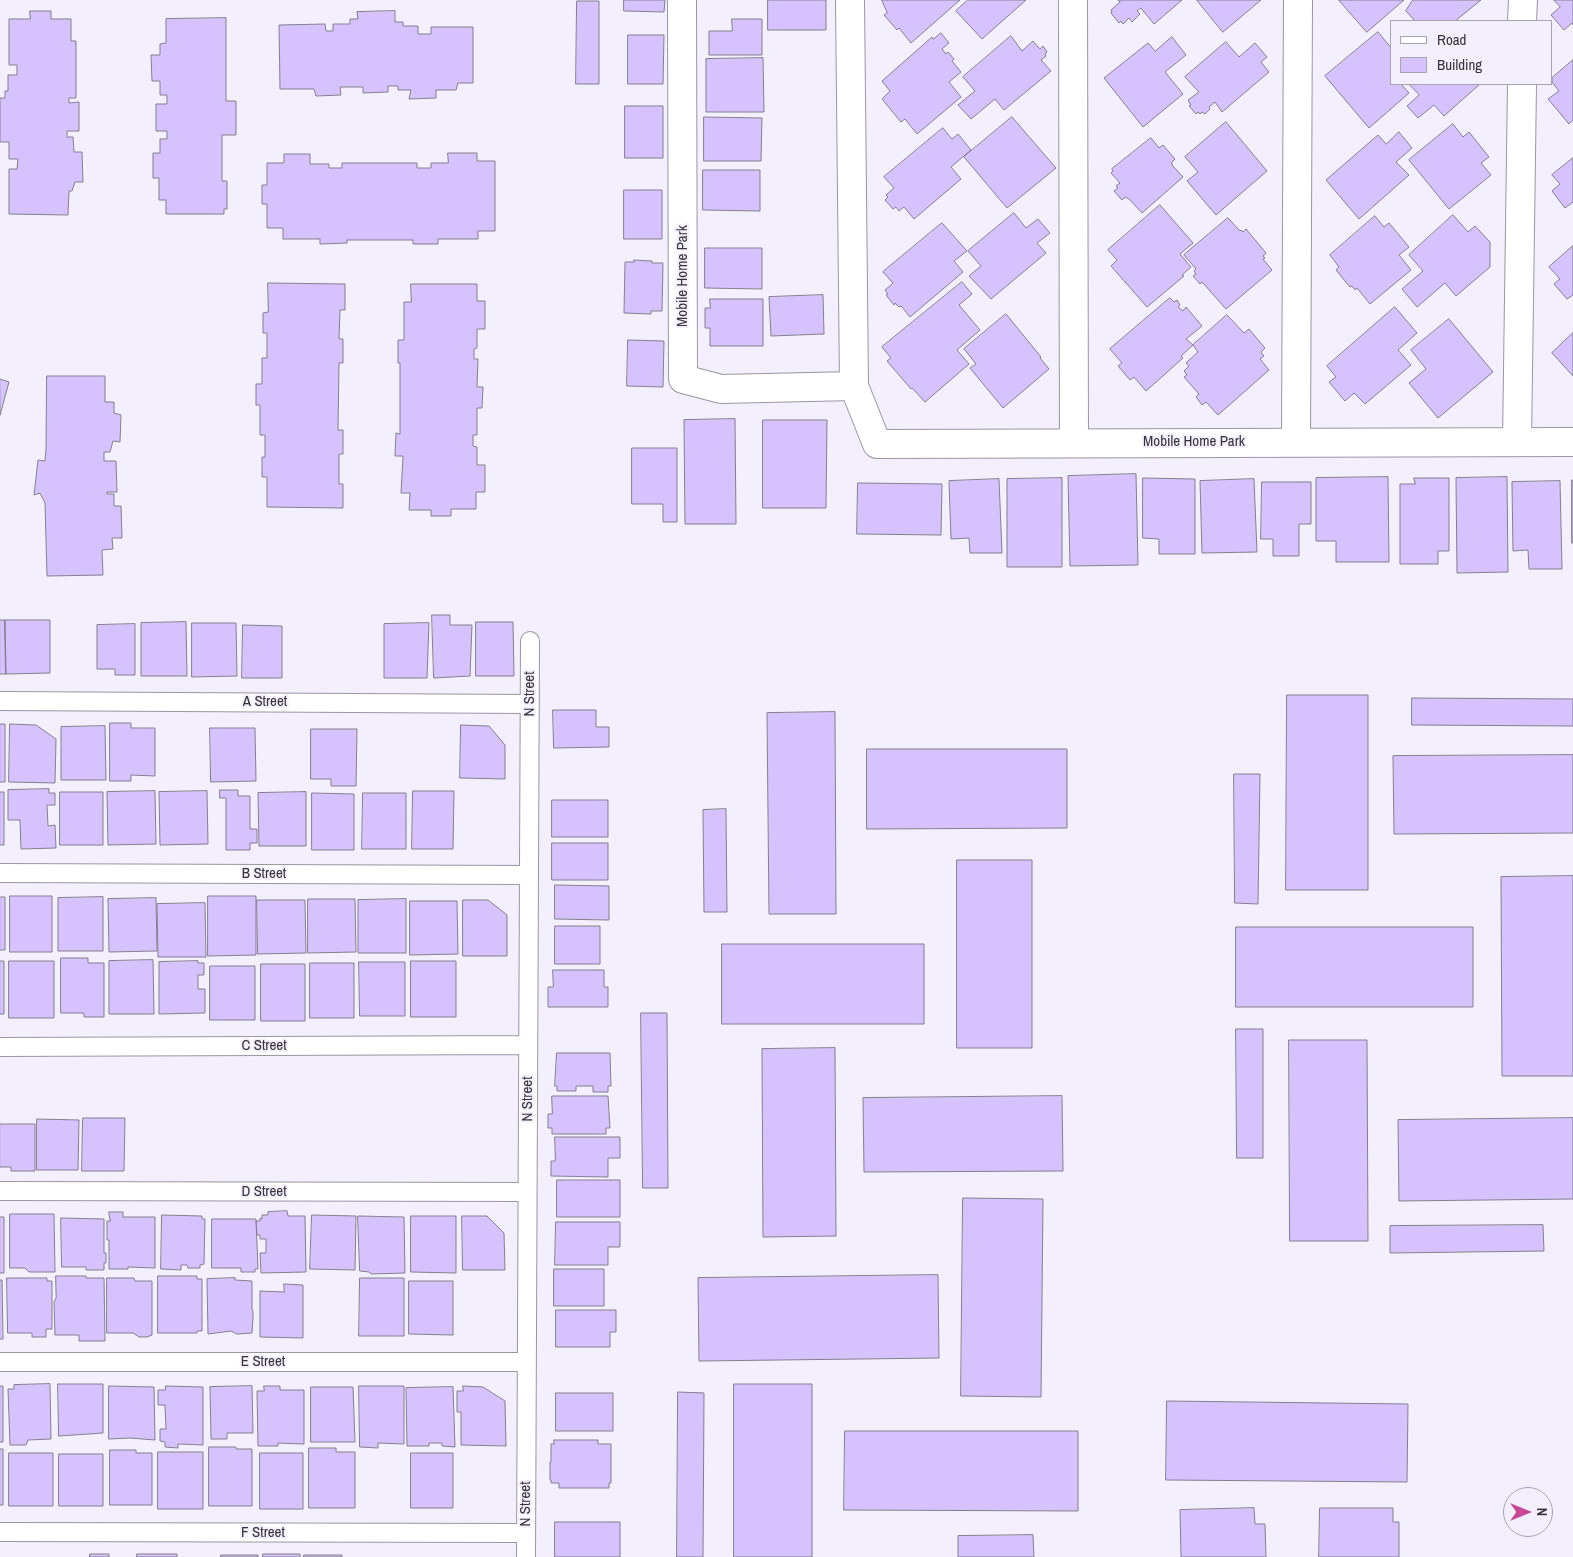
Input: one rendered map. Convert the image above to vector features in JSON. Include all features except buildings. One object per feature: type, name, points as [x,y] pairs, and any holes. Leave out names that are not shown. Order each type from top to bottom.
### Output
[{"type":"street","name":"Mobile Home Park","points":[[682,0],[683,379],[721,389],[854,386]]},
{"type":"street","name":"Mobile Home Park","points":[[850,0],[854,386],[877,444],[1296,441],[1573,442]]},
{"type":"street","points":[[1074,0],[1074,443]]},
{"type":"street","points":[[1296,441],[1298,0]]},
{"type":"street","points":[[1522,20],[1523,0]]},
{"type":"street","points":[[1517,442],[1522,85]]},
{"type":"lane","name":"N Street","points":[[526,1557],[530,641]]},
{"type":"lane","name":"A Street","points":[[0,701],[530,704]]},
{"type":"lane","name":"B Street","points":[[0,873],[528,875]]},
{"type":"lane","name":"C Street","points":[[0,1047],[528,1045]]},
{"type":"lane","name":"D Street","points":[[0,1191],[528,1192]]},
{"type":"lane","name":"E Street","points":[[0,1362],[527,1362]]},
{"type":"lane","name":"F Street","points":[[0,1532],[526,1533]]}]
